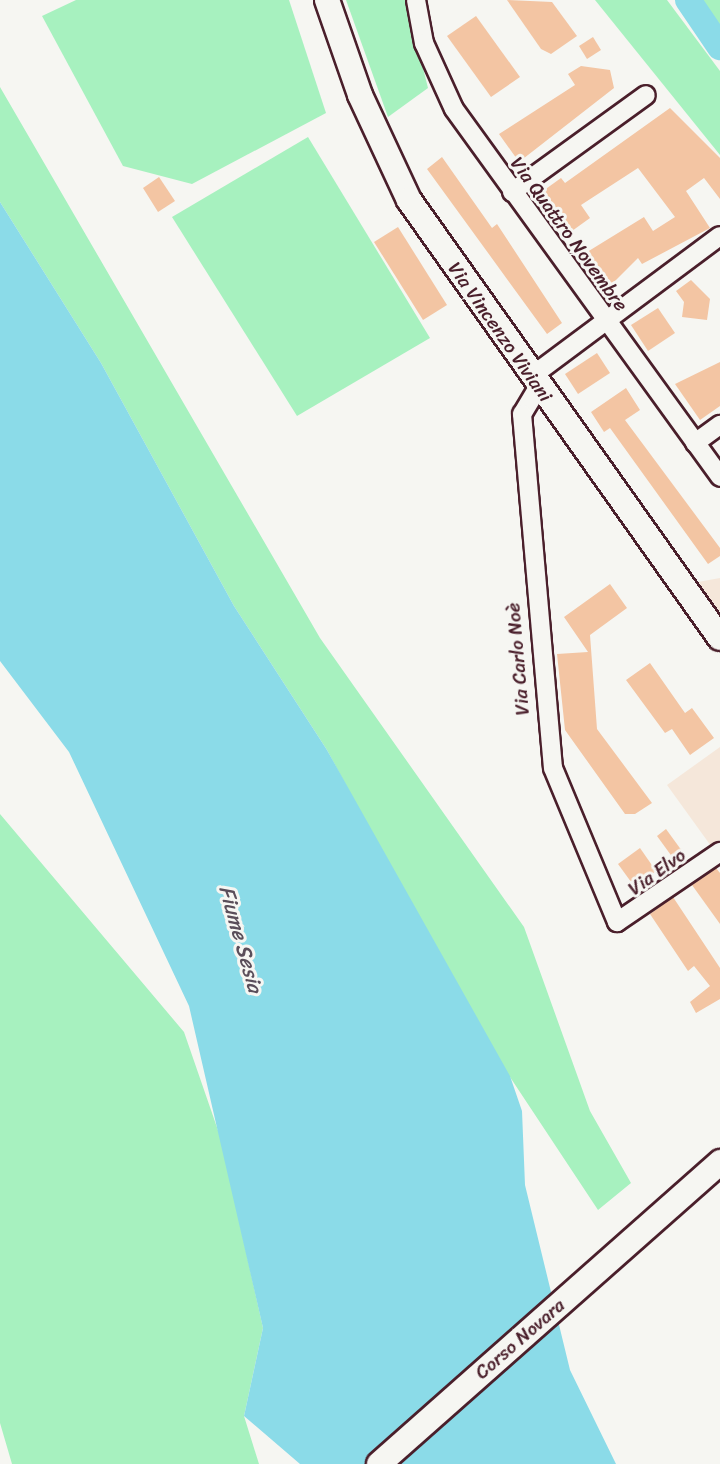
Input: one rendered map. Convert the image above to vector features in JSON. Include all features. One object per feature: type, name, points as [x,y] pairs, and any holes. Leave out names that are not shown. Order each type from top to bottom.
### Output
[{"type":"main road","name":"Via Vincenzo Viviani","points":[[327,0],[360,95],[409,200],[720,638]]},
{"type":"main road","name":"Corso Novara","points":[[379,1464],[720,1162]]},
{"type":"street","name":"Via Quattro Novembre","points":[[416,0],[442,87],[512,192],[720,477]]},
{"type":"street","points":[[512,192],[646,95]]},
{"type":"street","points":[[535,381],[605,320],[720,236]]},
{"type":"street","name":"Via Carlo Noè","points":[[535,381],[522,414],[544,716],[553,768],[617,922]]},
{"type":"street","points":[[695,443],[720,425]]},
{"type":"street","name":"Via Elvo","points":[[617,922],[720,852]]},
{"type":"shaded area","points":[[720,578],[720,612],[698,582]]},
{"type":"shaded area","points":[[720,747],[720,840],[711,846],[667,785]]},
{"type":"green space","points":[[76,0],[289,0],[326,113],[192,184],[123,166],[42,16]]},
{"type":"green space","points":[[346,0],[406,0],[428,88],[388,117]]},
{"type":"green space","points":[[595,0],[667,0],[720,71],[720,155]]},
{"type":"green space","points":[[699,0],[720,0],[720,33]]},
{"type":"green space","points":[[0,87],[320,638],[524,927],[590,1111],[631,1183],[598,1210],[475,1024],[327,750],[234,606],[101,363],[0,202]]},
{"type":"green space","points":[[308,137],[430,338],[297,416],[172,217]]},
{"type":"green space","points":[[0,814],[184,1032],[221,1139],[263,1328],[244,1416],[259,1464],[12,1464],[0,1423]]},
{"type":"water","name":"Fiume Sesia","points":[[0,202],[101,363],[234,606],[327,750],[510,1076],[522,1111],[525,1185],[570,1370],[616,1464],[300,1464],[244,1416],[263,1328],[189,1006],[69,752],[0,661]]},
{"type":"building","points":[[507,0],[552,2],[577,36],[551,54],[541,49]]},
{"type":"building","points":[[476,16],[520,77],[491,97],[447,36]]},
{"type":"building","points":[[593,37],[601,50],[587,59],[579,46]]},
{"type":"building","points":[[581,66],[610,70],[614,88],[519,162],[499,134],[575,85],[568,74]]},
{"type":"building","points":[[670,108],[720,158],[720,199],[704,178],[686,191],[710,228],[642,264],[638,258],[604,292],[579,257],[644,217],[653,231],[675,217],[638,168],[581,205],[590,218],[565,236],[536,196],[561,178],[565,183]]},
{"type":"building","points":[[442,157],[492,228],[497,224],[562,323],[547,334],[427,169]]},
{"type":"building","points":[[159,177],[175,201],[158,212],[143,188]]},
{"type":"building","points":[[398,227],[447,305],[423,320],[374,242]]},
{"type":"building","points":[[691,280],[710,299],[707,320],[682,317],[684,302],[676,291]]},
{"type":"building","points":[[658,308],[675,333],[648,351],[631,325]]},
{"type":"building","points":[[597,353],[610,373],[578,394],[565,374]]},
{"type":"building","points":[[720,362],[720,406],[700,420],[675,384]]},
{"type":"building","points":[[626,388],[640,410],[625,420],[720,548],[720,556],[708,564],[610,428],[604,432],[591,412]]},
{"type":"building","points":[[610,584],[627,608],[590,635],[597,729],[652,803],[635,814],[625,814],[565,730],[557,654],[588,652],[564,617]]},
{"type":"building","points":[[650,663],[685,713],[692,708],[714,738],[690,755],[672,729],[665,733],[626,680]]},
{"type":"building","points":[[666,829],[682,851],[673,858],[657,836]]},
{"type":"building","points":[[640,848],[656,871],[634,886],[618,864]]},
{"type":"building","points":[[716,868],[720,873],[720,924],[692,885]]},
{"type":"building","points":[[673,897],[720,968],[720,999],[696,1013],[690,1002],[710,986],[694,966],[688,971],[650,914]]},
{"type":"waterway","points":[[688,0],[720,47]]}]
